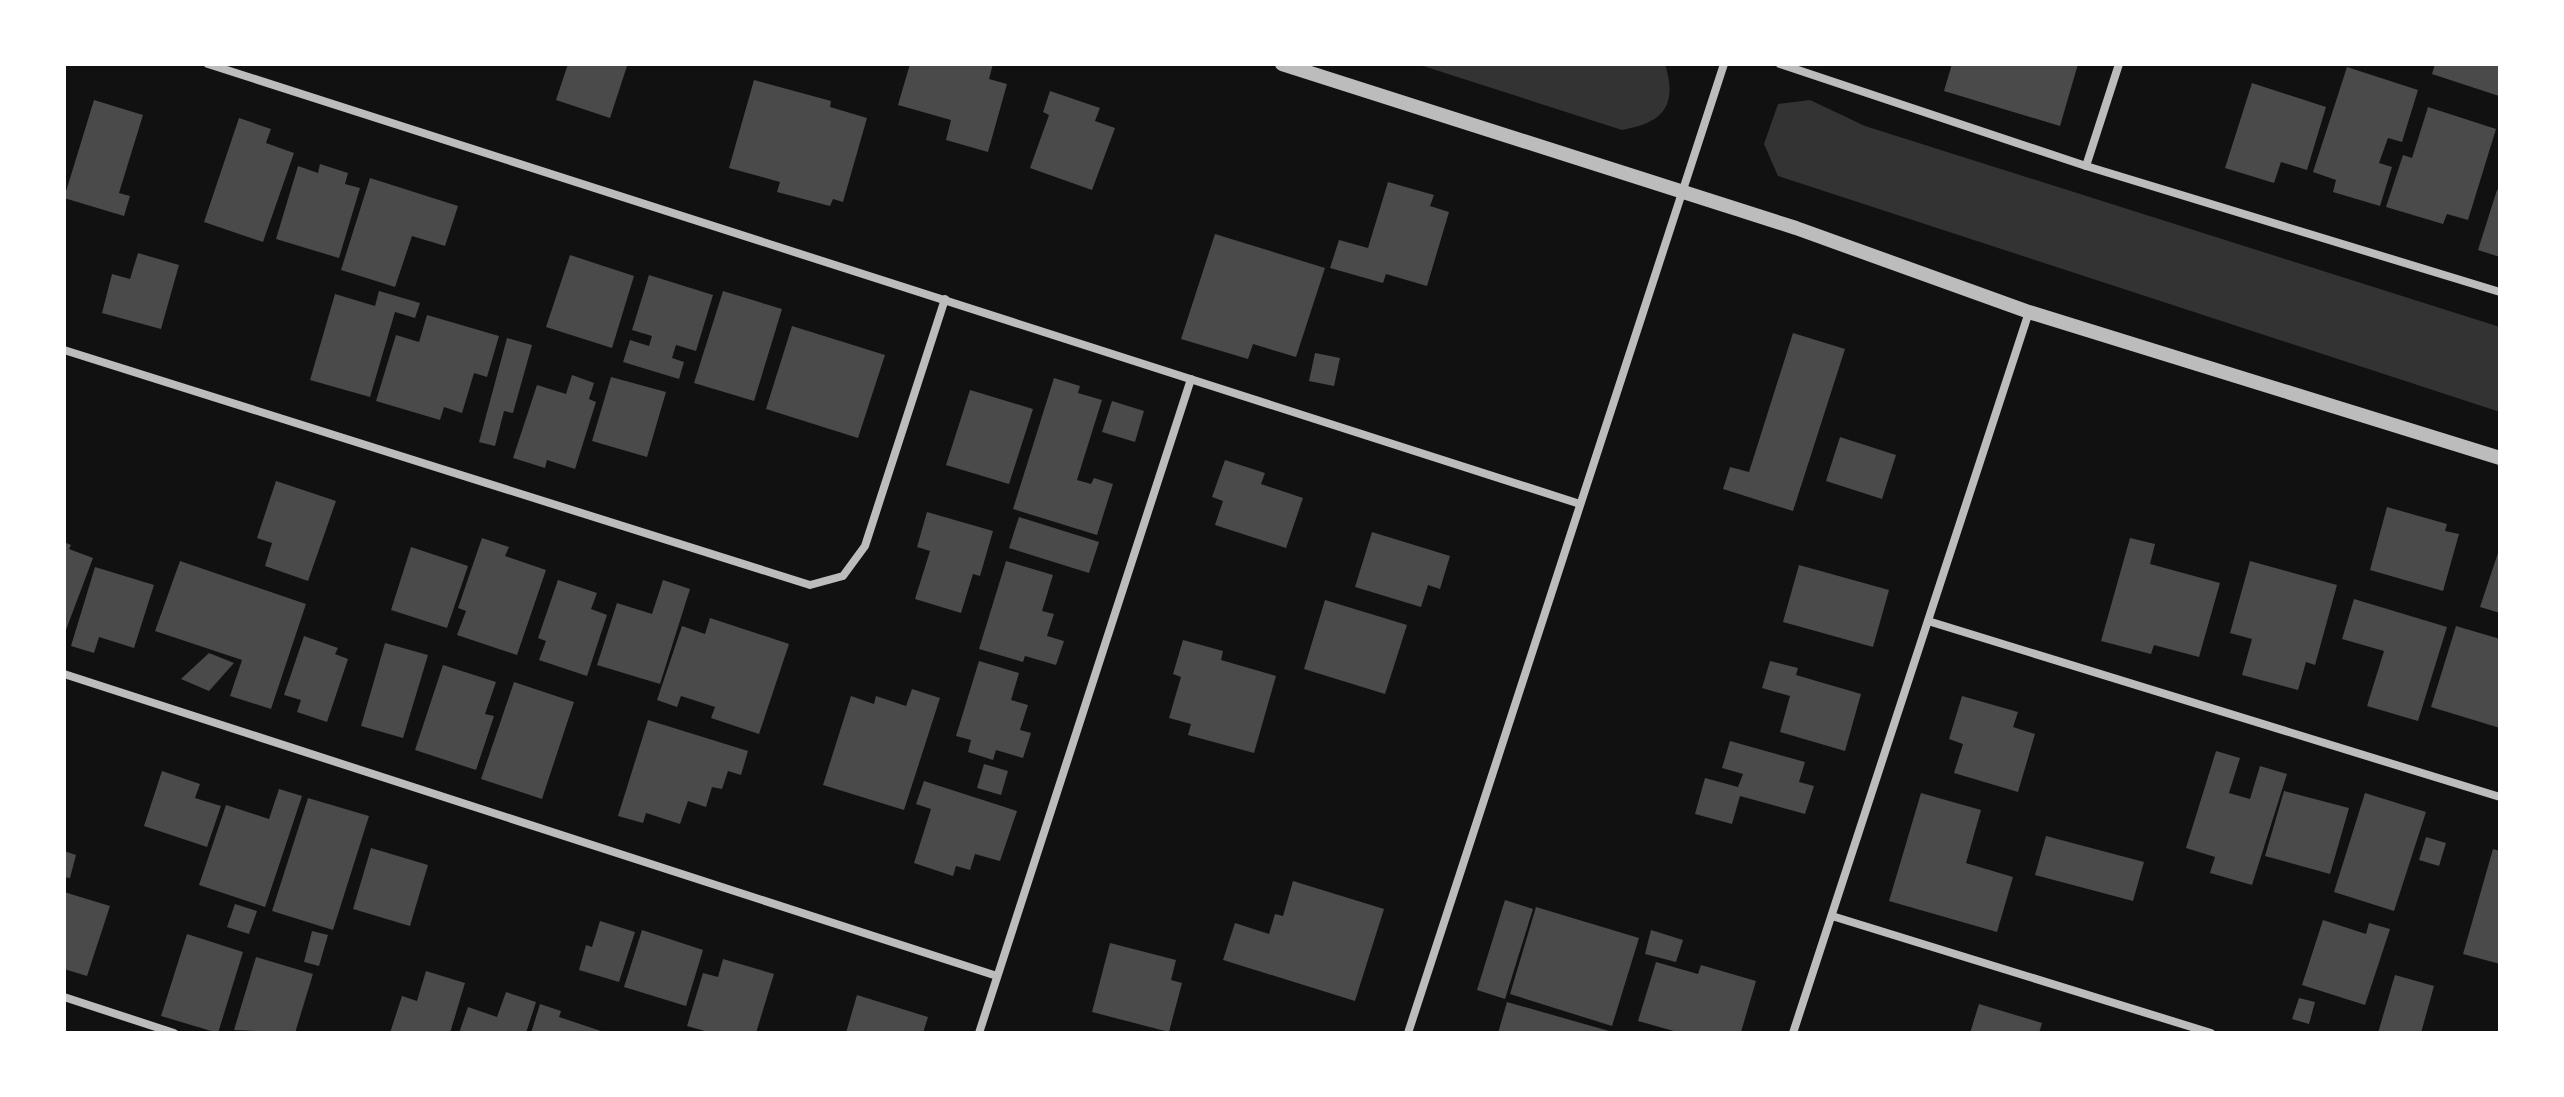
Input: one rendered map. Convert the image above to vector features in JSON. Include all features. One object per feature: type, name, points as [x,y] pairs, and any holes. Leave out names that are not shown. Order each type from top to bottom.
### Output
[{"type":"street","points":[[208,64],[1580,504]]},
{"type":"street","points":[[1282,64],[1796,228],[2029,312],[2500,458]]},
{"type":"street","points":[[1408,1033],[1724,64]]},
{"type":"street","points":[[1780,64],[2086,166],[2500,292]]},
{"type":"street","points":[[2086,166],[2119,64]]},
{"type":"street","points":[[64,350],[810,585],[843,576],[865,546],[945,299]]},
{"type":"street","points":[[1793,1033],[2029,312]]},
{"type":"street","points":[[979,1033],[1191,379]]},
{"type":"street","points":[[1928,621],[2500,797]]},
{"type":"street","points":[[64,674],[997,976]]},
{"type":"street","points":[[1832,916],[2211,1033]]},
{"type":"street","points":[[64,997],[174,1033]]},
{"type":"shaded area","points":[[1417,64],[1665,64],[1670,91],[1664,110],[1657,117],[1648,123],[1622,130]]},
{"type":"shaded area","points":[[1810,100],[1865,126],[2500,327],[2500,412],[1778,176],[1764,144],[1778,104]]},
{"type":"building","points":[[568,64],[627,66],[610,118],[556,100]]},
{"type":"building","points":[[910,64],[993,64],[989,79],[1007,84],[988,152],[946,140],[951,120],[898,105]]},
{"type":"building","points":[[1952,64],[2078,64],[2060,126],[1944,91]]},
{"type":"building","points":[[2435,64],[2500,64],[2499,96],[2432,74]]},
{"type":"building","points":[[2347,67],[2418,90],[2402,142],[2388,138],[2379,163],[2392,167],[2380,206],[2333,192],[2336,180],[2313,172]]},
{"type":"building","points":[[754,80],[831,101],[830,107],[867,118],[843,202],[833,199],[830,206],[777,192],[780,182],[729,168]]},
{"type":"building","points":[[2252,83],[2326,107],[2307,170],[2281,162],[2274,183],[2225,168]]},
{"type":"building","points":[[1050,91],[1100,108],[1095,121],[1115,128],[1092,190],[1030,168],[1049,115],[1043,112]]},
{"type":"building","points":[[94,100],[143,115],[119,193],[130,196],[124,216],[64,198]]},
{"type":"building","points":[[2428,107],[2496,129],[2468,220],[2447,214],[2443,224],[2386,207],[2403,155],[2412,158]]},
{"type":"building","points":[[239,118],[271,129],[266,143],[294,153],[263,242],[204,222]]},
{"type":"building","points":[[320,164],[348,173],[345,184],[360,188],[339,258],[276,239],[298,166],[318,173]]},
{"type":"building","points":[[370,178],[458,206],[445,246],[412,236],[395,287],[341,270]]},
{"type":"building","points":[[1388,182],[1434,195],[1430,206],[1449,212],[1427,286],[1386,274],[1383,283],[1330,268],[1339,240],[1368,248]]},
{"type":"building","points":[[2497,190],[2500,191],[2500,257],[2478,250]]},
{"type":"building","points":[[1215,234],[1325,268],[1296,357],[1253,344],[1248,359],[1181,339]]},
{"type":"building","points":[[138,253],[179,265],[161,329],[102,313],[112,274],[130,279]]},
{"type":"building","points":[[570,255],[634,276],[612,348],[546,327]]},
{"type":"building","points":[[649,275],[713,295],[696,351],[676,345],[672,358],[684,362],[679,379],[623,362],[630,340],[649,346],[652,336],[632,330]]},
{"type":"building","points":[[379,291],[420,303],[415,318],[395,312],[370,397],[310,380],[335,294],[375,306]]},
{"type":"building","points":[[723,291],[782,309],[754,401],[694,383]]},
{"type":"building","points":[[427,315],[499,336],[487,377],[474,373],[462,413],[444,407],[440,420],[376,401],[396,335],[419,342]]},
{"type":"building","points":[[792,326],[885,355],[858,438],[766,409]]},
{"type":"building","points":[[1793,333],[1845,349],[1793,511],[1723,489],[1730,467],[1749,472]]},
{"type":"building","points":[[507,338],[532,345],[513,413],[504,411],[495,446],[479,442]]},
{"type":"building","points":[[1315,353],[1340,358],[1334,386],[1309,381]]},
{"type":"building","points":[[572,375],[594,383],[589,399],[596,402],[575,469],[547,460],[545,468],[513,458],[537,385],[566,394]]},
{"type":"building","points":[[611,377],[666,392],[647,457],[592,441]]},
{"type":"building","points":[[1054,378],[1080,386],[1078,393],[1102,400],[1077,480],[1091,484],[1094,478],[1113,484],[1097,535],[1013,509]]},
{"type":"building","points":[[970,390],[1033,409],[1009,484],[946,465]]},
{"type":"building","points":[[1112,401],[1144,411],[1135,442],[1102,432]]},
{"type":"building","points":[[1840,437],[1896,455],[1882,499],[1826,481]]},
{"type":"building","points":[[1225,460],[1265,473],[1261,484],[1303,498],[1286,548],[1215,525],[1223,501],[1212,497]]},
{"type":"building","points":[[276,481],[336,501],[308,581],[265,566],[272,543],[257,538]]},
{"type":"building","points":[[2387,507],[2447,524],[2445,531],[2459,534],[2443,591],[2370,570]]},
{"type":"building","points":[[927,512],[993,531],[980,576],[973,574],[961,613],[915,599],[930,551],[917,547]]},
{"type":"building","points":[[1019,517],[1099,542],[1089,573],[1009,548]]},
{"type":"building","points":[[1372,532],[1450,556],[1440,589],[1428,585],[1421,607],[1355,587]]},
{"type":"building","points":[[482,538],[509,547],[505,556],[546,570],[517,655],[457,635],[466,611],[458,608]]},
{"type":"building","points":[[2130,538],[2155,544],[2150,564],[2220,583],[2199,657],[2154,645],[2151,654],[2101,641]]},
{"type":"building","points":[[64,542],[71,545],[69,549],[93,558],[64,635]]},
{"type":"building","points":[[411,547],[468,566],[447,628],[391,610]]},
{"type":"building","points":[[2500,547],[2500,613],[2480,607]]},
{"type":"building","points":[[180,561],[306,604],[271,709],[230,696],[242,660],[155,631]]},
{"type":"building","points":[[1006,561],[1053,575],[1042,611],[1054,614],[1047,636],[1064,641],[1056,665],[1025,656],[1023,662],[979,649]]},
{"type":"building","points":[[2250,561],[2337,585],[2315,665],[2306,662],[2298,690],[2242,675],[2252,639],[2230,633]]},
{"type":"building","points":[[1799,565],[1889,590],[1873,647],[1783,622]]},
{"type":"building","points":[[95,567],[154,585],[134,648],[99,637],[94,653],[71,646]]},
{"type":"building","points":[[558,580],[597,593],[591,609],[607,615],[587,676],[539,660],[546,641],[538,638]]},
{"type":"building","points":[[663,580],[690,589],[660,684],[597,665],[617,603],[652,614]]},
{"type":"building","points":[[2354,599],[2447,627],[2418,721],[2367,706],[2384,651],[2342,639]]},
{"type":"building","points":[[1325,600],[1407,625],[1385,694],[1304,669]]},
{"type":"building","points":[[710,618],[789,644],[759,734],[711,718],[715,707],[681,696],[677,707],[657,700],[682,626],[705,634]]},
{"type":"building","points":[[2456,626],[2500,639],[2500,728],[2431,707]]},
{"type":"building","points":[[304,636],[338,648],[335,654],[348,659],[327,722],[297,712],[301,700],[284,695]]},
{"type":"building","points":[[1183,640],[1223,651],[1221,660],[1276,676],[1254,753],[1188,735],[1191,724],[1169,718],[1181,677],[1173,674]]},
{"type":"building","points":[[385,643],[428,655],[403,738],[361,726]]},
{"type":"building","points":[[209,653],[234,663],[209,691],[181,679]]},
{"type":"building","points":[[979,661],[1019,673],[1011,700],[1028,705],[1020,730],[1031,733],[1023,758],[996,750],[993,760],[968,752],[971,740],[956,736]]},
{"type":"building","points":[[1770,661],[1798,668],[1796,675],[1861,694],[1845,751],[1780,732],[1790,696],[1762,688]]},
{"type":"building","points":[[443,665],[496,682],[485,714],[494,716],[476,770],[415,750]]},
{"type":"building","points":[[514,682],[574,702],[542,799],[481,779]]},
{"type":"building","points":[[912,689],[940,698],[904,810],[823,785],[851,696],[874,704],[876,696],[906,706]]},
{"type":"building","points":[[1962,696],[2018,712],[2013,727],[2035,734],[2018,792],[1954,773],[1963,744],[1949,739]]},
{"type":"building","points":[[648,720],[748,751],[741,775],[728,771],[722,789],[712,787],[706,807],[688,801],[680,824],[646,813],[643,823],[618,816]]},
{"type":"building","points":[[1730,741],[1805,762],[1799,782],[1814,786],[1805,814],[1740,796],[1732,824],[1695,814],[1705,778],[1738,787],[1743,774],[1722,768]]},
{"type":"building","points":[[2216,751],[2240,758],[2229,793],[2250,799],[2260,766],[2287,774],[2252,885],[2210,873],[2215,857],[2186,848]]},
{"type":"building","points":[[984,764],[1008,771],[1001,795],[977,788]]},
{"type":"building","points":[[162,771],[200,784],[195,798],[221,806],[207,847],[144,826]]},
{"type":"building","points":[[924,781],[1017,811],[1000,861],[975,854],[970,870],[956,866],[953,876],[914,863],[931,809],[916,804]]},
{"type":"building","points":[[279,789],[302,796],[265,907],[199,885],[226,805],[269,819]]},
{"type":"building","points":[[2284,791],[2349,808],[2330,874],[2265,856]]},
{"type":"building","points":[[1921,793],[1981,810],[1966,863],[2013,877],[1997,932],[1889,901]]},
{"type":"building","points":[[2365,793],[2426,812],[2394,911],[2334,892]]},
{"type":"building","points":[[308,798],[369,816],[333,930],[272,911]]},
{"type":"building","points":[[2046,836],[2144,862],[2133,901],[2035,875]]},
{"type":"building","points":[[2426,837],[2446,843],[2439,866],[2419,860]]},
{"type":"building","points":[[371,848],[428,865],[410,926],[353,909]]},
{"type":"building","points":[[2493,849],[2500,851],[2500,964],[2463,954]]},
{"type":"building","points":[[64,851],[76,855],[70,878],[64,877]]},
{"type":"building","points":[[1293,881],[1384,909],[1355,1001],[1223,960],[1235,923],[1269,934],[1275,914],[1283,916]]},
{"type":"building","points":[[64,892],[110,906],[87,976],[64,969]]},
{"type":"building","points":[[1505,900],[1533,909],[1505,999],[1477,990]]},
{"type":"building","points":[[235,904],[257,911],[249,934],[227,927]]},
{"type":"building","points":[[1536,907],[1639,938],[1612,1026],[1510,994]]},
{"type":"building","points":[[2323,920],[2366,934],[2369,923],[2390,929],[2365,1005],[2302,985]]},
{"type":"building","points":[[600,921],[635,932],[619,982],[579,970],[586,945],[592,947]]},
{"type":"building","points":[[642,930],[703,950],[686,1006],[624,987]]},
{"type":"building","points":[[1651,930],[1683,940],[1676,962],[1645,954]]},
{"type":"building","points":[[312,931],[328,935],[319,966],[304,962]]},
{"type":"building","points":[[187,934],[243,952],[218,1033],[161,1016]]},
{"type":"building","points":[[1110,943],[1176,960],[1171,980],[1182,983],[1169,1032],[1092,1012]]},
{"type":"building","points":[[256,957],[313,974],[295,1033],[234,1030]]},
{"type":"building","points":[[723,959],[774,974],[756,1033],[712,1033],[687,1026],[703,973],[718,977]]},
{"type":"building","points":[[1656,962],[1698,974],[1701,965],[1756,981],[1741,1032],[1681,1033],[1638,1021]]},
{"type":"building","points":[[426,971],[465,983],[450,1033],[390,1033],[402,996],[417,1001]]},
{"type":"building","points":[[2395,975],[2434,986],[2421,1033],[2378,1033]]},
{"type":"building","points":[[506,992],[536,1002],[526,1033],[459,1033],[468,1007],[497,1017]]},
{"type":"building","points":[[857,995],[928,1017],[923,1033],[846,1033]]},
{"type":"building","points":[[2299,998],[2315,1002],[2309,1024],[2292,1019]]},
{"type":"building","points":[[1507,1002],[1609,1031],[1498,1033]]},
{"type":"building","points":[[540,1004],[561,1011],[559,1017],[607,1033],[531,1033]]},
{"type":"building","points":[[1979,1004],[2042,1023],[2039,1033],[1970,1033]]}]
